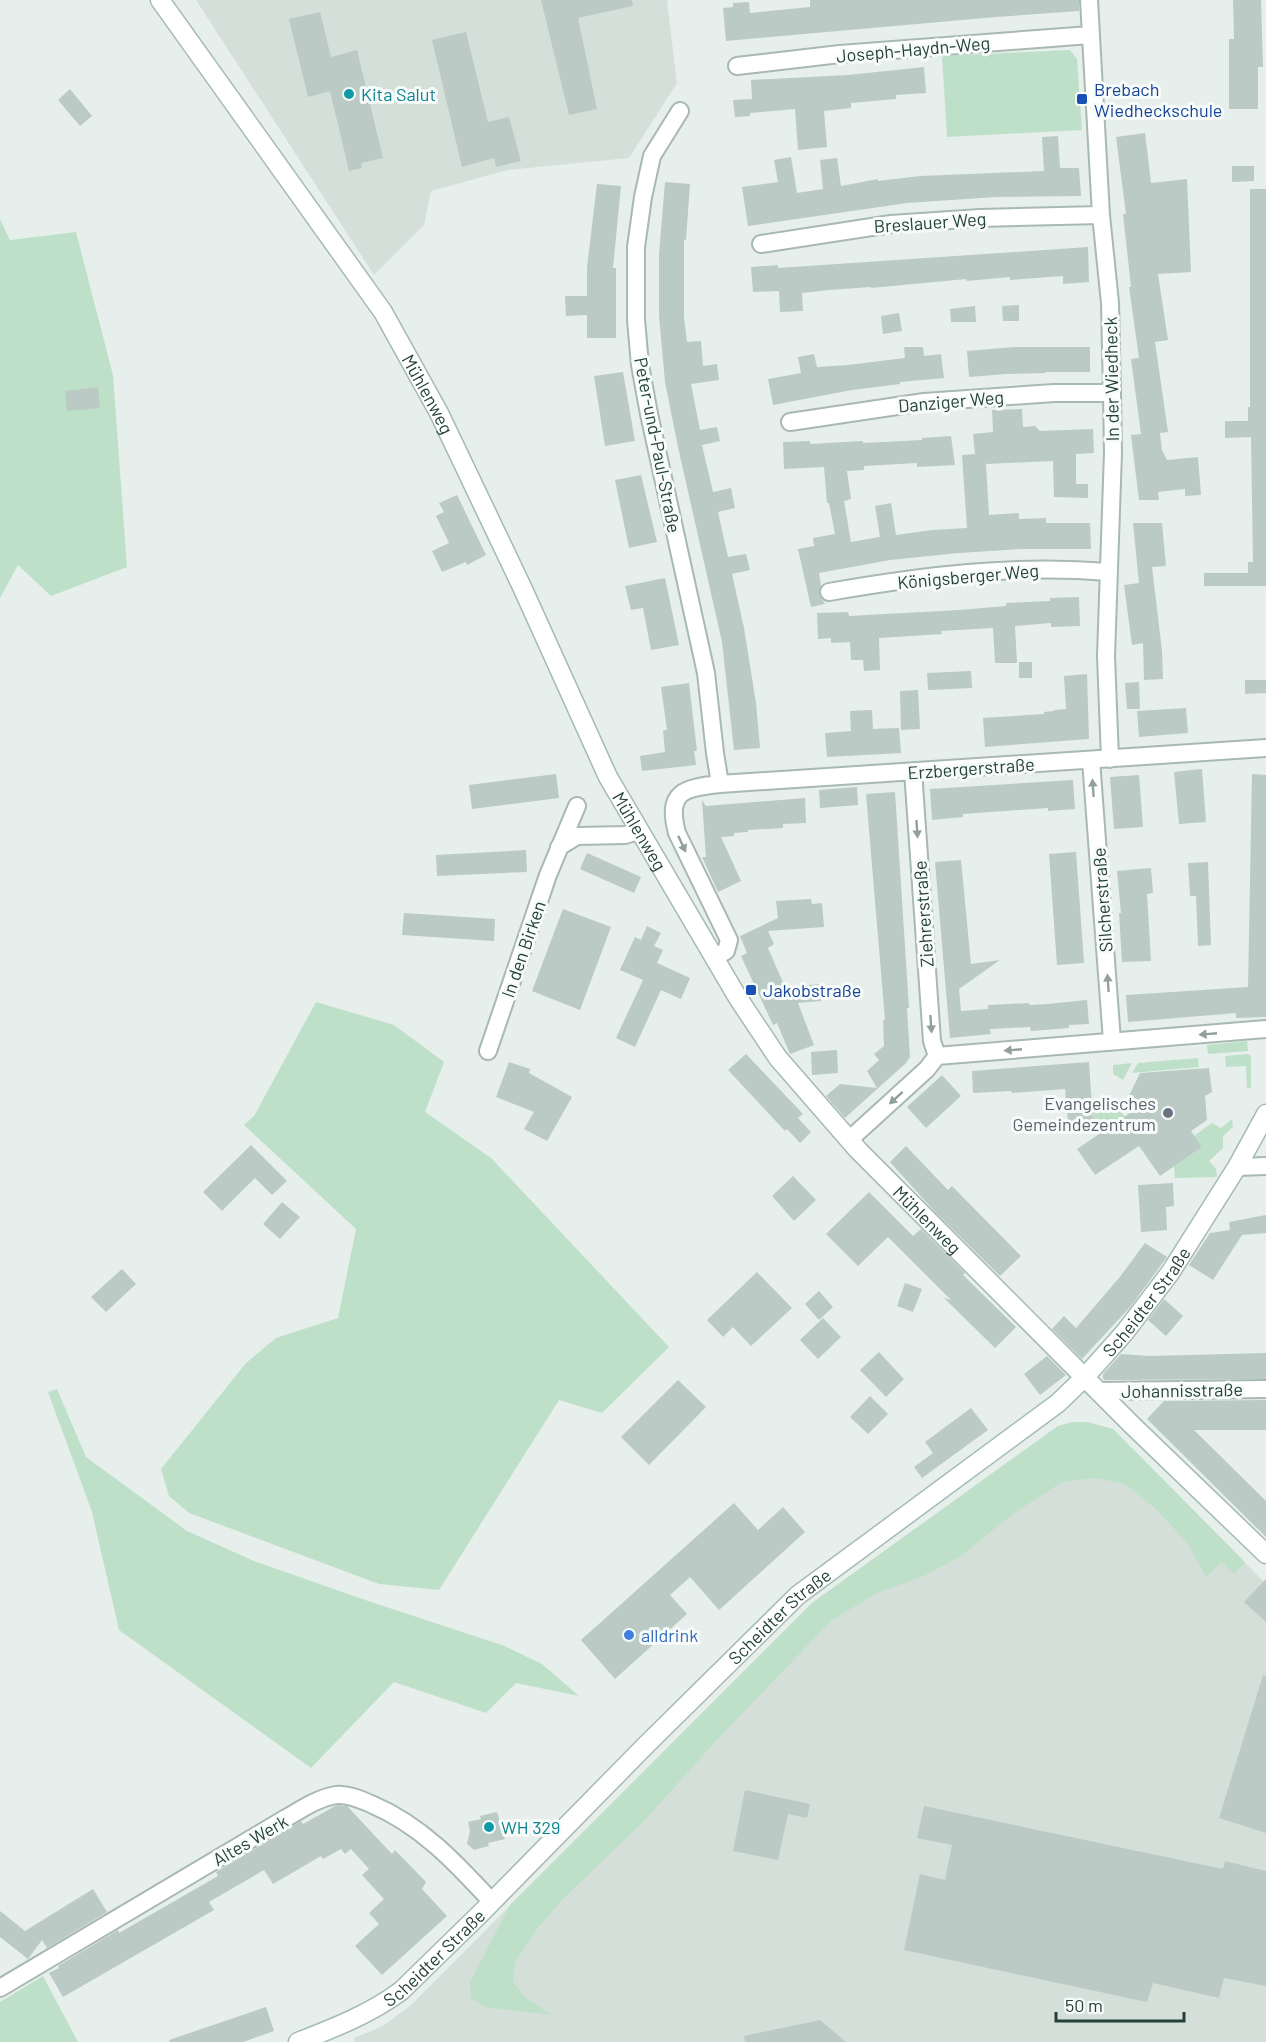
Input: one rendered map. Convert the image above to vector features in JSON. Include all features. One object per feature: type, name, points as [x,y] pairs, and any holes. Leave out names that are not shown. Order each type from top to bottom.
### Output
[{"type":"street","name":"Mühlenweg","points":[[160,0],[383,312],[439,413],[522,587],[608,777],[738,998],[778,1058],[849,1140],[1098,1391],[1266,1554]]},
{"type":"street","name":"In der Wiedheck","points":[[1089,0],[1101,215],[1110,303],[1113,452],[1106,656],[1110,759]]},
{"type":"street","name":"Joseph-Haydn-Weg","points":[[736,66],[840,54],[1090,35]]},
{"type":"street","name":"Peter-und-Paul-Straße","points":[[680,111],[652,156],[643,197],[636,247],[636,320],[640,365],[649,414],[706,674],[720,784]]},
{"type":"street","name":"Breslauer Weg","points":[[761,244],[891,224],[980,218],[1101,215]]},
{"type":"street","name":"Danziger Weg","points":[[790,422],[924,402],[1054,393],[1112,393]]},
{"type":"street","name":"Königsberger Weg","points":[[829,592],[958,573],[1042,569],[1108,572]]},
{"type":"street","name":"Erzbergerstraße","points":[[715,957],[726,951],[729,940],[677,833],[673,817],[673,805],[678,796],[689,789],[720,784],[1266,748]]},
{"type":"street","name":"Silcherstraße","points":[[1091,760],[1112,1041]]},
{"type":"street","name":"Ziehrerstraße","points":[[913,771],[932,1041],[937,1056]]},
{"type":"street","name":"In den Birken","points":[[488,1051],[559,847],[577,806]]},
{"type":"street","points":[[559,847],[577,836],[613,836],[638,831]]},
{"type":"street","points":[[849,1140],[927,1069],[937,1056],[1266,1029]]},
{"type":"street","name":"Scheidter Straße","points":[[298,2042],[347,2022],[386,2002],[492,1902],[798,1595],[1053,1407],[1085,1377],[1125,1332],[1170,1273],[1237,1167],[1266,1114]]},
{"type":"street","points":[[1237,1167],[1266,1166]]},
{"type":"street","name":"Johannisstraße","points":[[1098,1391],[1266,1389]]},
{"type":"street","name":"Altes Werk","points":[[0,1988],[286,1818],[320,1800],[339,1795],[355,1797],[380,1808],[423,1834],[441,1849],[492,1902]]},
{"type":"shaded area","points":[[196,0],[667,0],[677,83],[629,158],[508,170],[431,191],[424,225],[374,275]]},
{"type":"shaded area","points":[[1073,1422],[1087,1422],[1113,1429],[1266,1584],[1266,2042],[355,2042],[354,2038],[383,2026],[411,2005],[812,1603],[1058,1426]]},
{"type":"green space","points":[[1070,50],[1077,59],[1082,130],[947,137],[942,56]]},
{"type":"green space","points":[[0,219],[10,240],[76,232],[113,375],[127,567],[51,596],[18,565],[0,598]]},
{"type":"green space","points":[[316,1002],[394,1025],[444,1062],[425,1112],[491,1158],[669,1347],[602,1413],[559,1400],[439,1590],[379,1584],[189,1513],[169,1496],[161,1469],[246,1363],[276,1338],[338,1318],[356,1229],[244,1125],[254,1116]]},
{"type":"green space","points":[[1247,1041],[1248,1051],[1208,1054],[1207,1045]]},
{"type":"green space","points":[[1248,1054],[1251,1056],[1251,1087],[1247,1089],[1246,1066],[1226,1067],[1225,1056]]},
{"type":"green space","points":[[1198,1058],[1199,1067],[1132,1073],[1138,1063]]},
{"type":"green space","points":[[1132,1063],[1123,1080],[1113,1074],[1113,1065]]},
{"type":"green space","points":[[1116,1105],[1131,1125],[1126,1128],[1120,1120],[1109,1127],[1105,1121],[1093,1121],[1092,1106]]},
{"type":"green space","points":[[1232,1119],[1233,1127],[1223,1136],[1223,1148],[1209,1161],[1216,1169],[1217,1177],[1175,1178],[1174,1166],[1202,1147],[1194,1136],[1212,1123],[1221,1128]]},
{"type":"green space","points":[[57,1389],[86,1457],[187,1531],[254,1561],[502,1645],[542,1664],[579,1696],[516,1683],[486,1713],[394,1682],[311,1768],[119,1630],[92,1512],[48,1392]]},
{"type":"green space","points":[[1073,1422],[1087,1422],[1113,1429],[1245,1562],[1234,1574],[1221,1562],[1206,1577],[1188,1544],[1155,1508],[1125,1484],[1095,1478],[1062,1482],[1013,1514],[961,1556],[924,1576],[877,1593],[832,1620],[715,1742],[644,1821],[561,1901],[537,1929],[515,1962],[513,1982],[525,1997],[551,2015],[485,2007],[471,1998],[470,1982],[510,1905],[812,1603],[1058,1426]]},
{"type":"green space","points":[[43,1976],[78,2042],[0,2042],[0,2002]]},
{"type":"building","points":[[541,0],[632,0],[633,6],[578,18],[597,109],[569,115]]},
{"type":"building","points":[[810,0],[1079,0],[1079,11],[726,41],[723,8],[733,7],[733,3],[749,2],[750,13],[810,7]]},
{"type":"building","points":[[1233,0],[1261,0],[1263,67],[1258,67],[1258,109],[1229,109],[1229,39],[1234,39]]},
{"type":"building","name":"Kita Salut","points":[[320,12],[331,57],[357,50],[383,158],[361,163],[362,168],[349,171],[330,91],[308,97],[289,19]]},
{"type":"building","points":[[466,32],[488,122],[509,117],[521,161],[496,167],[494,158],[462,167],[432,40]]},
{"type":"building","points":[[924,67],[926,93],[896,95],[896,99],[851,103],[851,108],[824,111],[827,147],[798,150],[795,109],[750,113],[750,116],[735,117],[733,100],[752,99],[751,80],[848,75]]},
{"type":"building","points":[[70,89],[92,116],[80,126],[58,100]]},
{"type":"building","points":[[1145,133],[1151,183],[1187,179],[1191,272],[1158,274],[1168,340],[1155,342],[1168,432],[1160,433],[1162,450],[1167,460],[1198,457],[1201,495],[1185,496],[1185,489],[1158,492],[1159,500],[1139,500],[1131,435],[1141,434],[1131,359],[1139,358],[1129,287],[1131,287],[1123,214],[1126,214],[1116,137]]},
{"type":"building","points":[[1058,136],[1060,168],[1079,168],[1081,196],[996,197],[907,203],[748,226],[742,187],[778,182],[774,160],[791,157],[797,193],[823,189],[820,160],[837,158],[841,186],[878,179],[878,181],[920,176],[1044,171],[1042,137]]},
{"type":"building","points":[[1232,166],[1254,166],[1254,181],[1232,182]]},
{"type":"building","points":[[665,182],[690,184],[686,240],[684,240],[684,317],[687,342],[701,341],[703,366],[717,364],[719,380],[691,384],[700,430],[717,427],[720,441],[702,445],[713,492],[731,488],[735,508],[718,512],[728,557],[746,554],[750,570],[732,574],[744,628],[756,703],[760,748],[734,750],[722,642],[665,382],[659,316],[659,254]]},
{"type":"building","points":[[597,184],[621,186],[613,268],[616,268],[616,338],[587,338],[587,315],[566,316],[565,296],[587,296],[587,267]]},
{"type":"building","points":[[1250,189],[1266,189],[1266,586],[1204,586],[1204,573],[1248,573],[1248,562],[1253,562],[1251,437],[1225,438],[1225,421],[1248,421],[1248,407],[1250,407]]},
{"type":"building","points":[[1088,247],[1089,282],[1063,284],[1063,276],[1010,280],[1010,277],[829,290],[802,293],[803,311],[780,312],[779,291],[753,292],[751,267],[778,265],[778,268]]},
{"type":"building","points":[[1019,305],[1019,321],[1003,321],[1002,306]]},
{"type":"building","points":[[975,306],[976,322],[951,322],[950,309]]},
{"type":"building","points":[[899,313],[902,331],[883,334],[881,316]]},
{"type":"building","points":[[904,347],[923,347],[924,356],[941,354],[944,378],[900,382],[900,384],[852,390],[773,405],[768,379],[801,373],[798,357],[814,354],[817,367],[848,365],[905,358]]},
{"type":"building","points":[[1014,347],[1090,347],[1090,372],[1046,372],[969,377],[967,351]]},
{"type":"building","points":[[623,372],[635,441],[605,446],[594,376]]},
{"type":"building","points":[[98,387],[100,408],[67,411],[65,391]]},
{"type":"building","points":[[1022,409],[1023,427],[1035,426],[1040,431],[1093,429],[1094,453],[1076,454],[1076,484],[1088,484],[1088,498],[1054,497],[1053,461],[986,464],[989,515],[1019,513],[1019,519],[1046,518],[1046,523],[1090,523],[1091,549],[1021,549],[959,553],[890,560],[819,573],[821,585],[819,594],[825,604],[811,607],[798,549],[814,546],[813,538],[835,534],[829,503],[827,503],[824,467],[784,469],[783,442],[810,441],[810,444],[863,441],[863,443],[951,436],[955,465],[917,467],[917,463],[864,466],[864,470],[847,471],[851,499],[844,501],[851,542],[880,537],[875,506],[891,503],[896,535],[967,528],[962,455],[975,454],[973,434],[993,432],[992,410]]},
{"type":"building","points":[[641,475],[657,542],[629,548],[615,480]]},
{"type":"building","points":[[457,495],[486,555],[467,565],[466,562],[442,572],[432,551],[449,543],[436,516],[444,512],[439,503]]},
{"type":"building","points":[[1133,523],[1162,523],[1166,566],[1152,567],[1163,679],[1144,680],[1143,643],[1132,645],[1124,585],[1139,583]]},
{"type":"building","points":[[665,578],[679,645],[651,650],[643,608],[631,610],[625,586]]},
{"type":"building","points":[[1079,597],[1080,626],[1051,627],[1051,623],[1015,626],[1017,663],[995,663],[993,628],[879,638],[880,670],[864,671],[863,660],[851,660],[850,642],[831,643],[831,638],[818,639],[817,613],[848,612],[849,616],[959,610],[1006,606],[1006,603],[1050,601],[1050,598]]},
{"type":"building","points":[[1019,662],[1032,662],[1032,678],[1019,678]]},
{"type":"building","points":[[971,671],[972,688],[928,690],[927,673]]},
{"type":"building","points":[[1087,674],[1089,739],[985,747],[983,718],[1044,714],[1044,712],[1066,709],[1064,676]]},
{"type":"building","points":[[1245,680],[1266,680],[1266,693],[1245,694]]},
{"type":"building","points":[[1139,682],[1140,709],[1127,709],[1125,683]]},
{"type":"building","points":[[689,683],[697,751],[694,751],[696,765],[642,771],[640,756],[665,752],[663,730],[667,730],[661,687]]},
{"type":"building","points":[[918,690],[920,729],[901,730],[900,691]]},
{"type":"building","points":[[1186,708],[1188,733],[1139,737],[1137,711]]},
{"type":"building","points":[[872,710],[873,729],[899,728],[901,753],[827,757],[825,733],[851,731],[850,711]]},
{"type":"building","points":[[1202,769],[1206,822],[1179,824],[1174,772]]},
{"type":"building","points":[[556,774],[559,798],[472,809],[469,785]]},
{"type":"building","points":[[1252,774],[1266,775],[1266,1017],[1236,1018],[1236,1013],[1128,1022],[1126,995],[1248,987]]},
{"type":"building","points":[[1139,775],[1143,827],[1114,829],[1110,777]]},
{"type":"building","points":[[1073,780],[1075,809],[1048,811],[1048,808],[963,814],[963,817],[932,820],[930,789]]},
{"type":"building","points":[[857,787],[858,805],[820,808],[819,790]]},
{"type":"building","points":[[895,792],[910,1057],[906,1063],[845,1118],[826,1096],[840,1084],[877,1088],[867,1071],[879,1060],[874,1054],[884,1046],[883,1020],[885,1020],[866,794]]},
{"type":"building","points":[[805,798],[806,823],[783,824],[783,828],[748,830],[748,832],[734,833],[734,836],[721,837],[741,881],[718,892],[702,857],[706,857],[702,800],[706,806]]},
{"type":"building","points":[[526,850],[527,872],[437,876],[436,855]]},
{"type":"building","points":[[1076,852],[1084,963],[1057,965],[1049,854]]},
{"type":"building","points":[[587,853],[641,877],[634,893],[580,869]]},
{"type":"building","points":[[961,860],[971,964],[1000,960],[959,989],[961,1011],[988,1009],[988,1005],[1029,1003],[1029,1005],[1087,1000],[1089,1024],[1031,1031],[1030,1027],[990,1029],[991,1034],[950,1038],[935,862]]},
{"type":"building","points":[[1208,862],[1211,945],[1198,946],[1196,896],[1190,896],[1188,863]]},
{"type":"building","points":[[1151,868],[1153,893],[1147,894],[1151,961],[1122,962],[1117,871]]},
{"type":"building","points":[[811,899],[812,904],[822,903],[824,927],[768,931],[774,944],[768,948],[785,987],[820,984],[821,1001],[798,1003],[814,1045],[790,1054],[777,1023],[773,1025],[741,956],[747,953],[740,936],[778,918],[776,901]]},
{"type":"building","points":[[563,909],[611,927],[580,1010],[532,991]]},
{"type":"building","points":[[404,913],[495,919],[494,941],[402,935]]},
{"type":"building","points":[[647,926],[661,933],[654,946],[663,950],[657,963],[690,978],[681,999],[661,990],[635,1047],[616,1038],[643,980],[620,970],[635,937],[641,940]]},
{"type":"building","points":[[837,1050],[838,1073],[812,1075],[811,1052]]},
{"type":"building","points":[[746,1054],[803,1114],[798,1118],[811,1132],[800,1143],[787,1129],[785,1131],[728,1070]]},
{"type":"building","points":[[509,1062],[530,1069],[529,1073],[572,1097],[547,1141],[524,1129],[534,1112],[496,1097]]},
{"type":"building","points":[[1089,1062],[1093,1121],[1068,1122],[1065,1089],[973,1093],[972,1071]]},
{"type":"building","name":"Evangelisches Gemeindezentrum","points":[[1209,1068],[1212,1092],[1205,1096],[1207,1120],[1191,1131],[1202,1147],[1160,1176],[1139,1146],[1095,1175],[1077,1149],[1130,1113],[1124,1106],[1140,1073]]},
{"type":"building","points":[[942,1075],[961,1096],[926,1128],[907,1107]]},
{"type":"building","points":[[251,1145],[287,1181],[272,1195],[255,1178],[222,1211],[203,1192]]},
{"type":"building","points":[[906,1146],[948,1190],[952,1186],[1021,1256],[1000,1276],[936,1213],[890,1162]]},
{"type":"building","points":[[793,1176],[816,1200],[794,1221],[772,1196]]},
{"type":"building","points":[[1173,1183],[1174,1206],[1166,1207],[1167,1230],[1141,1232],[1138,1185]]},
{"type":"building","points":[[869,1192],[913,1236],[921,1229],[965,1273],[963,1275],[1016,1327],[995,1348],[944,1298],[951,1300],[888,1237],[858,1266],[826,1234]]},
{"type":"building","points":[[282,1202],[300,1217],[280,1239],[263,1224]]},
{"type":"building","points":[[1266,1215],[1266,1233],[1242,1235],[1213,1280],[1189,1265],[1210,1233],[1230,1230],[1229,1222]]},
{"type":"building","points":[[1145,1243],[1167,1257],[1131,1306],[1082,1359],[1052,1329],[1064,1316],[1076,1328],[1119,1278]]},
{"type":"building","points":[[122,1269],[136,1284],[106,1312],[91,1297]]},
{"type":"building","points":[[757,1272],[792,1308],[751,1346],[733,1327],[723,1337],[707,1320]]},
{"type":"building","points":[[905,1283],[922,1289],[913,1312],[897,1306]]},
{"type":"building","points":[[819,1291],[833,1307],[819,1320],[805,1304]]},
{"type":"building","points":[[1164,1299],[1183,1316],[1166,1336],[1148,1320]]},
{"type":"building","points":[[823,1318],[841,1337],[818,1359],[800,1340]]},
{"type":"building","points":[[879,1352],[904,1379],[886,1397],[860,1370]]},
{"type":"building","points":[[1266,1353],[1266,1379],[1103,1379],[1103,1374],[1121,1354],[1149,1356]]},
{"type":"building","points":[[1047,1356],[1066,1375],[1040,1395],[1024,1374]]},
{"type":"building","points":[[678,1380],[706,1407],[649,1465],[621,1437]]},
{"type":"building","points":[[870,1396],[888,1414],[868,1434],[850,1417]]},
{"type":"building","points":[[1266,1400],[1266,1430],[1194,1430],[1266,1501],[1266,1537],[1147,1419],[1164,1401]]},
{"type":"building","points":[[971,1408],[988,1430],[922,1478],[914,1467],[933,1453],[925,1442]]},
{"type":"building","points":[[734,1503],[758,1530],[783,1507],[805,1532],[719,1610],[690,1577],[670,1595],[687,1614],[615,1679],[581,1640]]},
{"type":"building","points":[[1266,1579],[1266,1622],[1244,1602]]},
{"type":"building","points":[[1263,1675],[1266,1676],[1266,1833],[1219,1818]]},
{"type":"building","points":[[745,1790],[810,1804],[807,1818],[788,1814],[778,1860],[733,1851]]},
{"type":"building","points":[[337,1805],[347,1806],[392,1854],[395,1850],[426,1882],[422,1889],[447,1916],[382,1975],[355,1946],[379,1924],[369,1913],[384,1899],[362,1875],[369,1869],[351,1849],[345,1854],[341,1849],[323,1859],[321,1856],[273,1884],[264,1870],[209,1902],[214,1910],[63,1997],[49,1973],[59,1968],[58,1966],[118,1930],[119,1933],[218,1876],[216,1872],[301,1821],[303,1824]]},
{"type":"building","points":[[924,1806],[1223,1869],[1225,1861],[1266,1871],[1266,1986],[1224,1978],[1219,1998],[1153,1983],[1147,2002],[904,1950],[920,1874],[945,1880],[952,1845],[917,1838]]},
{"type":"building","points":[[497,1812],[505,1839],[488,1843],[489,1846],[474,1850],[467,1844],[470,1831],[468,1822]]},
{"type":"building","points":[[93,1889],[107,1912],[47,1948],[42,1940],[28,1959],[0,1937],[0,1911],[25,1931]]},
{"type":"building","points":[[266,2007],[274,2031],[243,2042],[170,2042],[169,2040]]},
{"type":"building","points":[[820,2020],[846,2042],[745,2042],[744,2036]]},
{"type":"place","name":"Kita Salut","points":[[349,94]]},
{"type":"place","name":"Brebach Wiedheckschule","points":[[1082,99]]},
{"type":"place","name":"Jakobstraße","points":[[751,990]]},
{"type":"place","name":"Evangelisches Gemeindezentrum","points":[[1168,1113]]},
{"type":"place","name":"alldrink","points":[[629,1635]]},
{"type":"place","name":"WH 329","points":[[489,1827]]}]
